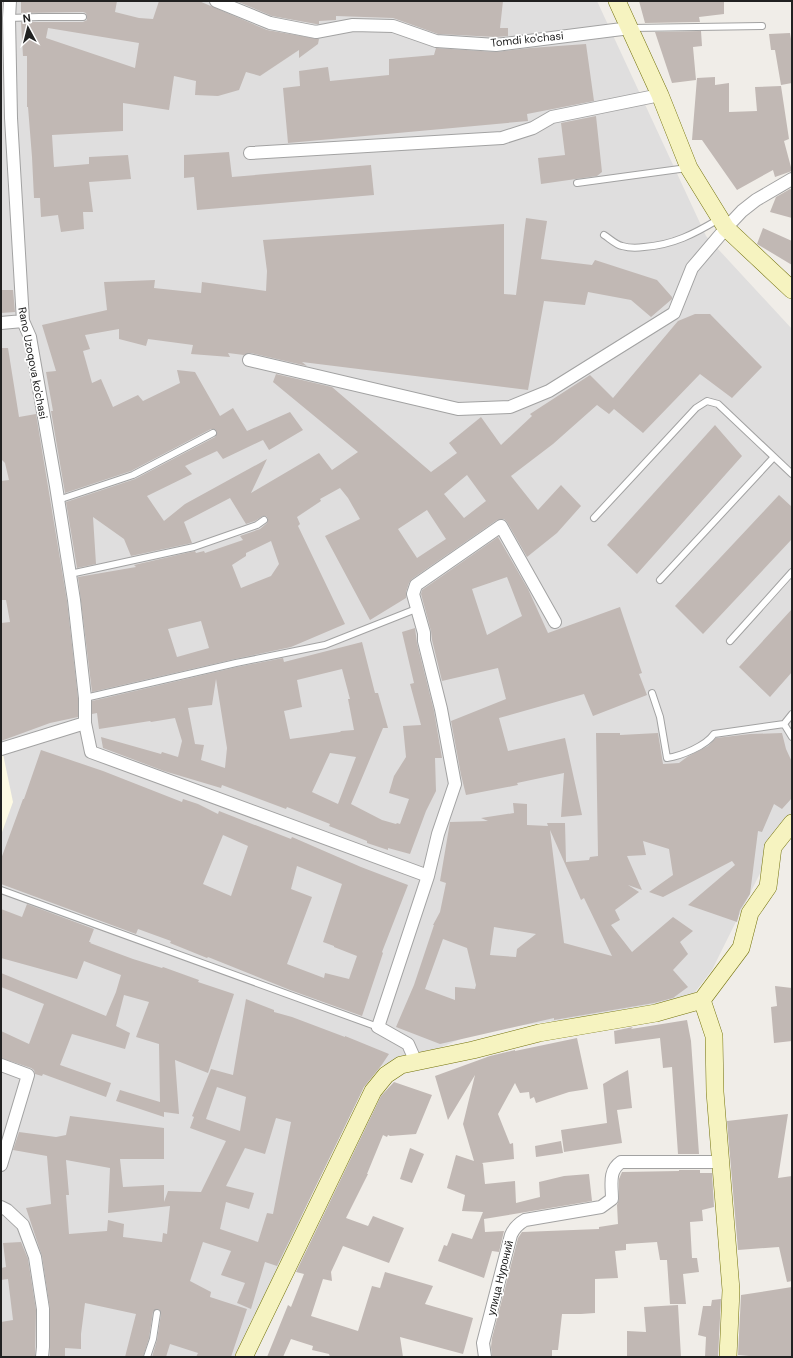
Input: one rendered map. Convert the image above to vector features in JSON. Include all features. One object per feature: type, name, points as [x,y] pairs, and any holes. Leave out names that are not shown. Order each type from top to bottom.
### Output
[{"type":"street","name":"Rano Uzoqova ko'chasi","points":[[10,1],[11,118],[23,321],[30,337],[70,574],[85,698],[85,722],[91,752],[428,876]]},
{"type":"street","name":"Tomdi ko'chasi","points":[[216,1],[270,23],[316,32],[353,25],[393,26],[436,41],[496,45],[630,28]]},
{"type":"street","points":[[617,1],[660,96],[689,168],[723,223],[792,290]]},
{"type":"street","points":[[250,153],[502,138],[533,128],[552,117],[660,96]]},
{"type":"street","points":[[249,360],[458,409],[510,406],[549,391],[674,313],[692,268],[723,223],[756,200],[792,179]]},
{"type":"street","points":[[1,323],[23,321]]},
{"type":"street","points":[[416,1062],[408,1044],[378,1027],[428,876],[438,834],[455,784],[441,709],[424,641],[424,633],[413,594],[416,585],[501,526],[555,622]]},
{"type":"street","points":[[1,749],[85,722]]},
{"type":"street","points":[[244,1357],[373,1091],[386,1075],[401,1065],[539,1033],[656,1013],[702,1000],[741,948],[750,913],[768,887],[774,847],[792,823]]},
{"type":"street","points":[[702,1000],[714,1036],[715,1092],[731,1290],[728,1357]]},
{"type":"street","points":[[1,1065],[28,1075],[1,1165]]},
{"type":"street","name":"улица Нуроний","points":[[485,1357],[483,1343],[513,1229],[519,1224],[525,1220],[601,1207],[608,1204],[612,1199],[612,1174],[615,1166],[621,1162],[721,1162]]},
{"type":"street","points":[[1,1207],[7,1210],[23,1225],[35,1256],[43,1309],[42,1357]]},
{"type":"lane","points":[[9,18],[83,17]]},
{"type":"lane","points":[[630,28],[762,26]]},
{"type":"lane","points":[[577,183],[689,168]]},
{"type":"lane","points":[[604,235],[621,246],[635,248],[648,247],[669,244],[723,223]]},
{"type":"lane","points":[[594,518],[696,408],[707,401],[718,404],[792,474]]},
{"type":"lane","points":[[58,500],[134,475],[213,433]]},
{"type":"lane","points":[[660,580],[774,457]]},
{"type":"lane","points":[[70,574],[194,547],[257,525],[264,520]]},
{"type":"lane","points":[[730,641],[792,572]]},
{"type":"lane","points":[[85,698],[236,663],[325,645],[416,609]]},
{"type":"lane","points":[[652,694],[660,717],[667,758],[679,756],[710,739],[714,734],[784,724],[792,714]]},
{"type":"lane","points":[[784,724],[792,737]]},
{"type":"lane","points":[[1,890],[378,1027]]},
{"type":"lane","points":[[147,1357],[157,1313]]},
{"type":"shaded area","points":[[1,1],[597,1],[706,236],[792,329],[792,838],[775,843],[712,970],[689,1000],[647,1008],[480,1031],[432,1051],[367,1070],[239,1357],[1,1357]]},
{"type":"shaded area","points":[[1,754],[3,754],[13,802],[1,835]]},
{"type":"building","points":[[21,1],[117,1],[115,12],[139,18],[153,19],[159,1],[199,1],[267,30],[319,39],[318,44],[299,58],[299,50],[260,76],[246,72],[239,90],[218,96],[195,95],[196,81],[174,76],[169,110],[123,103],[123,131],[52,135],[54,167],[89,164],[89,157],[128,155],[131,179],[89,182],[93,212],[83,212],[84,229],[61,232],[58,215],[41,217],[40,198],[34,198],[27,107],[27,56],[23,56],[21,22],[83,22],[87,20],[87,17],[86,13],[83,12],[21,13]],"holes":[[[48,28],[139,43],[135,68],[46,38]]]},
{"type":"building","points":[[236,1],[503,1],[500,28],[508,28],[508,36],[496,37],[438,34],[393,18],[336,16],[336,20],[319,21],[319,24],[316,24],[272,16]]},
{"type":"building","points":[[639,1],[724,1],[724,14],[699,17],[700,22],[645,23]]},
{"type":"building","points":[[701,31],[702,46],[693,47],[696,80],[672,83],[655,32]]},
{"type":"building","points":[[790,33],[792,45],[792,83],[781,85],[775,50],[771,50],[769,34]]},
{"type":"building","points":[[586,44],[594,101],[527,114],[528,121],[288,143],[283,88],[300,86],[299,71],[328,67],[330,81],[389,75],[389,59],[434,55],[436,48],[496,52]]},
{"type":"building","points":[[715,77],[715,85],[729,83],[729,112],[757,111],[755,87],[781,86],[789,139],[784,141],[792,171],[775,177],[773,170],[737,190],[702,140],[692,140],[697,78]]},
{"type":"building","points":[[596,116],[602,172],[597,176],[541,184],[538,158],[565,155],[561,123]]},
{"type":"building","points":[[229,152],[232,177],[371,165],[374,195],[197,210],[194,177],[184,178],[184,155]]},
{"type":"building","points":[[790,189],[792,190],[792,218],[770,212],[776,197]]},
{"type":"building","points":[[526,218],[547,221],[541,259],[592,265],[595,260],[657,280],[672,297],[672,299],[651,317],[631,300],[588,292],[585,305],[544,301],[528,390],[302,362],[307,366],[251,353],[244,355],[228,353],[230,357],[191,354],[193,345],[148,339],[146,346],[119,339],[119,329],[85,335],[90,349],[83,351],[92,383],[101,379],[113,407],[138,395],[143,401],[180,383],[177,370],[195,372],[220,416],[233,408],[247,431],[290,412],[303,430],[269,450],[263,440],[223,459],[217,451],[185,466],[192,474],[147,496],[164,521],[185,504],[267,459],[251,493],[319,453],[332,470],[358,452],[273,382],[276,374],[332,387],[431,472],[457,453],[449,443],[481,417],[501,445],[532,416],[530,414],[590,375],[613,398],[678,321],[695,314],[710,314],[762,367],[732,398],[700,374],[643,433],[614,409],[609,414],[597,405],[553,444],[511,476],[538,510],[561,485],[581,506],[557,533],[527,557],[507,522],[504,519],[497,520],[412,579],[406,592],[406,598],[370,620],[325,536],[360,519],[348,498],[340,488],[320,499],[321,501],[297,517],[300,524],[298,526],[345,624],[291,647],[92,692],[78,577],[136,567],[134,565],[195,551],[196,553],[204,551],[205,553],[243,540],[240,536],[260,529],[267,523],[268,519],[266,516],[263,516],[246,524],[230,498],[184,522],[192,543],[131,556],[124,539],[93,517],[96,564],[77,568],[66,502],[135,479],[215,437],[217,433],[215,429],[211,429],[131,471],[65,493],[46,372],[56,371],[42,325],[107,310],[104,282],[155,280],[154,288],[201,293],[202,282],[266,291],[267,271],[263,240],[504,224],[504,294],[516,295]],"holes":[[[467,475],[486,501],[464,518],[444,494]],[[427,510],[446,539],[417,558],[398,529]],[[271,541],[279,564],[271,576],[241,588],[232,565],[246,556],[246,553]],[[201,621],[209,648],[177,657],[168,629]]]},
{"type":"building","points":[[763,228],[792,241],[792,265],[757,244]]},
{"type":"building","points":[[1,290],[13,290],[15,312],[1,313]]},
{"type":"building","points":[[1,348],[8,348],[19,417],[36,414],[67,601],[78,698],[78,717],[50,723],[1,741],[1,623],[10,622],[6,600],[1,600],[1,481],[9,480],[5,463],[1,459]]},
{"type":"building","points":[[715,425],[742,456],[637,574],[607,545]]},
{"type":"building","points":[[779,495],[792,507],[792,539],[703,634],[675,606]]},
{"type":"building","points":[[498,537],[528,589],[548,633],[620,607],[642,673],[639,674],[647,695],[593,716],[584,694],[499,718],[508,751],[565,738],[582,815],[561,817],[564,773],[517,783],[518,785],[466,795],[451,721],[506,699],[498,668],[442,681],[421,594],[422,590]],"holes":[[[507,577],[522,616],[487,635],[472,589]]]},
{"type":"building","points":[[792,609],[792,672],[770,697],[739,667]]},
{"type":"building","points":[[415,628],[417,643],[434,711],[442,758],[435,758],[436,791],[426,811],[410,854],[388,848],[388,850],[367,843],[367,841],[329,826],[330,824],[287,807],[286,809],[222,785],[221,788],[164,771],[103,748],[101,737],[161,754],[162,752],[178,757],[182,741],[175,718],[99,729],[97,713],[92,714],[92,701],[237,667],[283,658],[284,662],[362,642],[375,693],[378,693],[388,728],[383,728],[351,804],[382,820],[400,824],[409,799],[389,793],[394,776],[406,757],[403,726],[421,725],[410,684],[414,683],[402,632]],"holes":[[[342,669],[350,699],[348,699],[354,730],[290,739],[284,711],[302,707],[297,680]],[[216,679],[227,748],[225,768],[201,760],[204,745],[195,744],[188,708],[212,705]],[[330,753],[356,757],[338,804],[312,792]]]},
{"type":"building","points":[[596,733],[620,733],[620,735],[658,733],[663,764],[679,763],[708,746],[716,738],[750,734],[782,733],[786,749],[792,762],[792,798],[782,809],[774,804],[762,832],[758,831],[750,894],[740,910],[737,922],[688,905],[735,865],[732,861],[663,897],[649,892],[673,875],[669,849],[643,841],[646,855],[627,856],[642,890],[628,885],[639,892],[615,910],[620,920],[611,925],[632,952],[673,917],[693,931],[680,942],[688,954],[673,970],[688,987],[673,998],[654,1003],[554,1020],[554,1018],[440,1044],[396,1027],[414,985],[433,925],[440,912],[446,883],[440,881],[450,822],[488,821],[481,818],[514,813],[513,803],[527,804],[527,825],[548,826],[547,823],[565,823],[566,862],[589,860],[590,857],[598,856]],"holes":[[[550,830],[581,900],[584,898],[612,956],[564,943]],[[494,927],[536,934],[517,949],[516,957],[490,955]],[[443,939],[467,948],[476,985],[475,989],[455,987],[455,1000],[425,989]]]},
{"type":"building","points":[[41,750],[103,771],[182,802],[183,799],[198,804],[218,814],[219,811],[291,839],[292,837],[361,867],[408,885],[382,952],[383,953],[362,1016],[290,990],[208,957],[207,958],[170,943],[171,941],[138,929],[136,934],[1,884],[1,859]],"holes":[[[223,835],[248,846],[231,896],[203,884]],[[297,866],[342,884],[323,942],[357,956],[349,979],[325,973],[324,978],[287,964],[312,897],[291,889]]]},
{"type":"building","points":[[27,904],[94,929],[89,942],[91,942],[90,943],[133,959],[162,968],[163,967],[199,980],[198,982],[234,994],[208,1073],[175,1060],[179,1114],[164,1112],[164,1117],[116,1101],[120,1090],[160,1102],[159,1044],[136,1037],[149,1002],[124,995],[116,1026],[130,1033],[125,1049],[72,1034],[60,1065],[111,1083],[106,1097],[43,1074],[42,1076],[35,1074],[34,1070],[31,1068],[1,1058],[1,1031],[29,1044],[44,1004],[1,987],[1,973],[106,1016],[121,975],[84,961],[77,979],[1,958],[1,909],[22,917]]},
{"type":"building","points":[[775,986],[792,988],[792,1041],[774,1043],[771,1007],[777,1006]]},
{"type":"building","points":[[246,999],[274,1010],[274,1012],[345,1036],[389,1054],[364,1087],[277,1266],[265,1262],[251,1309],[237,1303],[245,1283],[221,1275],[231,1251],[203,1242],[190,1281],[211,1292],[210,1297],[247,1309],[231,1357],[196,1357],[198,1353],[170,1344],[166,1357],[152,1357],[157,1340],[161,1314],[160,1310],[157,1309],[153,1312],[149,1338],[143,1357],[125,1357],[136,1314],[85,1303],[81,1334],[81,1349],[65,1348],[65,1357],[50,1357],[50,1309],[42,1256],[26,1208],[51,1204],[47,1156],[13,1150],[19,1132],[56,1137],[66,1135],[70,1116],[164,1128],[164,1159],[120,1159],[123,1187],[164,1185],[164,1202],[168,1191],[201,1192],[226,1141],[190,1128],[194,1117],[192,1116],[211,1069],[233,1075]],"holes":[[[217,1087],[246,1097],[240,1131],[206,1119]],[[276,1118],[291,1122],[273,1214],[267,1213],[258,1242],[220,1229],[226,1202],[249,1209],[254,1193],[226,1186],[245,1148],[265,1154]],[[66,1160],[110,1168],[108,1213],[170,1206],[167,1234],[163,1233],[162,1242],[123,1237],[124,1224],[108,1220],[107,1231],[69,1234],[66,1195],[69,1195]]]},
{"type":"building","points":[[687,1020],[691,1041],[699,1154],[678,1154],[672,1067],[663,1068],[660,1038],[615,1044],[614,1031]]},
{"type":"building","points":[[577,1038],[588,1089],[569,1092],[536,1103],[534,1097],[530,1099],[529,1092],[520,1093],[515,1083],[498,1114],[510,1144],[513,1143],[514,1159],[482,1163],[485,1184],[515,1181],[516,1203],[540,1197],[539,1182],[564,1176],[589,1174],[592,1201],[484,1219],[485,1232],[504,1231],[499,1252],[492,1251],[484,1278],[438,1261],[444,1245],[447,1246],[452,1233],[472,1239],[483,1212],[462,1211],[465,1195],[447,1188],[456,1155],[474,1161],[463,1124],[475,1075],[448,1120],[435,1076],[490,1056]]},
{"type":"building","points":[[628,1070],[632,1108],[617,1110],[622,1143],[564,1152],[561,1130],[607,1123],[603,1084]]},
{"type":"building","points":[[394,1082],[432,1095],[416,1134],[388,1135],[387,1137],[383,1135],[368,1174],[346,1218],[368,1226],[373,1216],[404,1228],[389,1263],[343,1246],[331,1272],[332,1281],[323,1279],[311,1316],[358,1331],[372,1286],[380,1288],[385,1272],[433,1286],[425,1304],[473,1318],[463,1354],[400,1337],[403,1357],[330,1357],[329,1354],[312,1350],[313,1346],[291,1339],[283,1357],[267,1357],[288,1305],[291,1307],[304,1274],[296,1272],[381,1096]]},
{"type":"building","points":[[788,1114],[778,1178],[792,1176],[792,1281],[787,1282],[779,1247],[738,1250],[727,1121]]},
{"type":"building","points":[[561,1141],[563,1153],[536,1157],[535,1146]]},
{"type":"building","points":[[410,1148],[424,1154],[412,1183],[400,1179]]},
{"type":"building","points":[[700,1170],[700,1173],[712,1173],[714,1207],[702,1210],[703,1221],[690,1222],[692,1258],[697,1258],[699,1272],[683,1274],[686,1304],[670,1304],[667,1260],[660,1260],[657,1242],[626,1244],[626,1250],[615,1251],[618,1278],[595,1279],[595,1313],[562,1314],[558,1350],[552,1350],[552,1357],[492,1357],[492,1338],[518,1238],[522,1232],[599,1229],[599,1227],[618,1224],[617,1205],[619,1199],[619,1179],[622,1172]]},
{"type":"building","points":[[21,1242],[28,1259],[36,1310],[35,1357],[1,1357],[1,1322],[13,1320],[8,1279],[1,1280],[1,1268],[6,1267],[3,1243]]},
{"type":"building","points":[[792,1287],[792,1357],[738,1355],[741,1295]]},
{"type":"building","points":[[721,1299],[718,1357],[705,1357],[706,1337],[698,1335],[703,1306],[711,1306],[712,1300]]},
{"type":"building","points":[[678,1305],[681,1357],[627,1357],[627,1331],[646,1332],[644,1307]]}]
